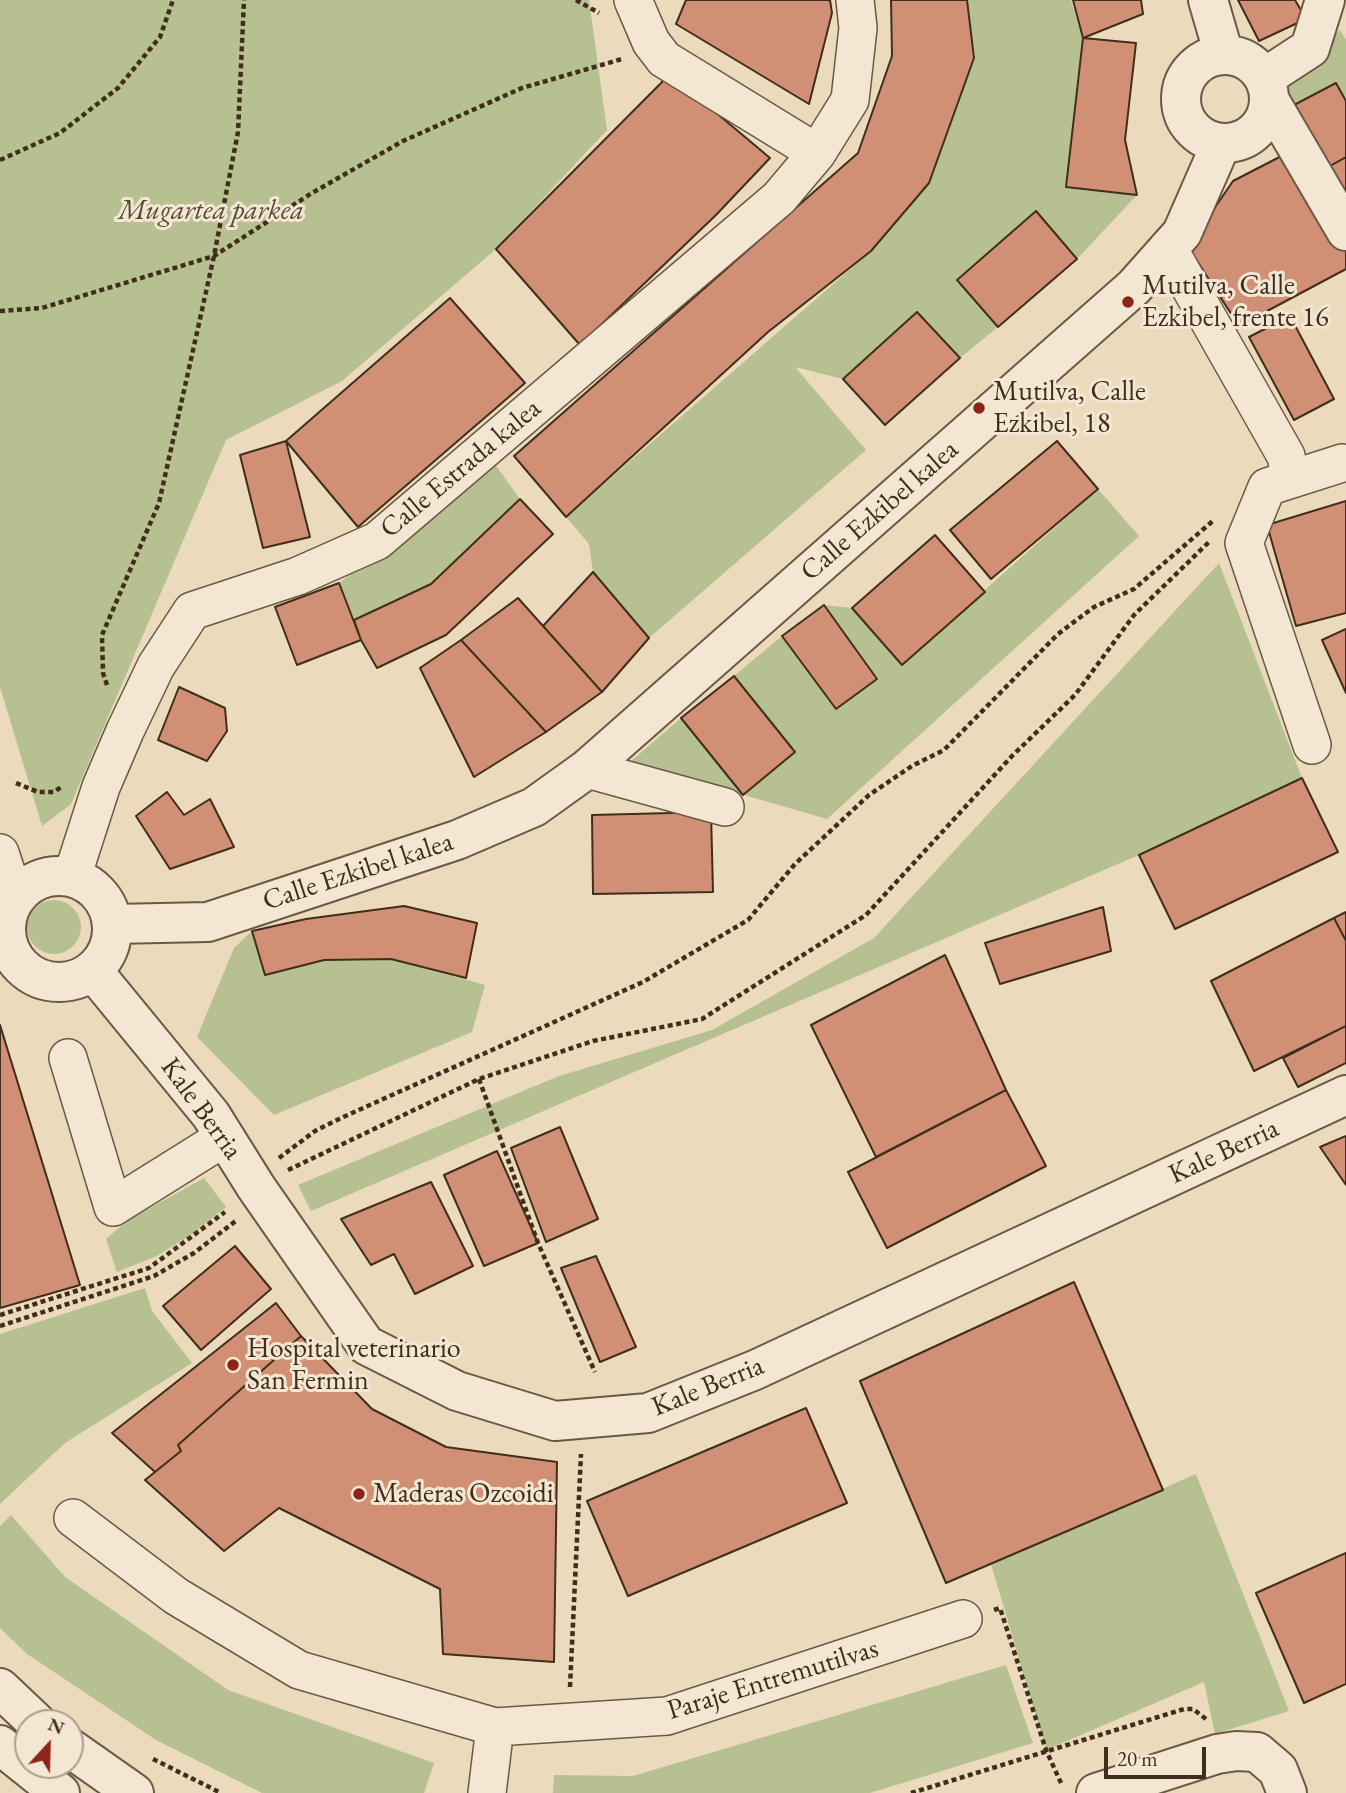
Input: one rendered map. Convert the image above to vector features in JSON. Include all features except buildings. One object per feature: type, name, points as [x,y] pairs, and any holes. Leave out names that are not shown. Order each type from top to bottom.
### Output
[{"type":"street","points":[[633,0],[639,50],[674,43],[822,147]]},
{"type":"street","name":"Calle Estrada kalea","points":[[72,877],[101,787],[125,731],[156,666],[192,611],[298,576],[377,541],[779,198],[822,147],[850,100],[858,28],[855,0]]},
{"type":"street","points":[[1208,0],[1224,55]]},
{"type":"street","points":[[1325,0],[1310,48],[1267,90],[1260,128],[1235,143],[1221,144],[1207,140],[1190,126],[1181,105],[1181,90],[1196,65],[1224,55],[1248,61],[1267,90],[1346,231]]},
{"type":"street","name":"Calle Ezkibel kalea","points":[[113,924],[208,922],[457,840],[534,807],[587,769],[1134,287],[1182,233],[1221,144]]},
{"type":"street","points":[[1168,248],[1286,456],[1290,477]]},
{"type":"street","points":[[1312,745],[1244,544],[1267,487],[1290,477],[1342,463]]},
{"type":"street","points":[[587,769],[725,807]]},
{"type":"street","points":[[0,853],[6,920],[9,947],[30,974],[45,980],[62,982],[78,979],[93,971],[104,958],[111,942],[113,924],[109,908],[100,894],[87,883],[72,877],[43,877],[6,920]]},
{"type":"street","name":"Kale Berria","points":[[93,971],[211,1115],[225,1137],[268,1180],[366,1345],[457,1391],[555,1421],[648,1413],[755,1370],[1346,1095]]},
{"type":"street","points":[[68,1058],[113,1207],[225,1137]]},
{"type":"street","name":"Paraje Entremutilvas","points":[[73,1518],[176,1597],[299,1670],[495,1727],[667,1716],[963,1619]]},
{"type":"street","points":[[0,1688],[22,1709]]},
{"type":"street","points":[[487,1793],[495,1727]]},
{"type":"street","points":[[0,1745],[60,1793]]},
{"type":"street","points":[[1096,1793],[1217,1754],[1257,1752],[1278,1770],[1287,1793]]},
{"type":"street","points":[[84,1758],[134,1793]]},
{"type":"path","points":[[0,160],[60,133],[118,88],[160,37],[173,0]]},
{"type":"path","points":[[125,731],[103,673],[102,635],[159,503],[239,132],[244,0]]},
{"type":"path","points":[[0,312],[42,308],[214,256],[312,193],[403,141],[522,88],[639,50]]},
{"type":"path","points":[[0,1326],[127,1287],[169,1268],[234,1224],[268,1180],[286,1150],[315,1131],[643,982],[748,920],[795,864],[835,825],[869,795],[912,766],[944,750],[1058,634],[1094,607],[1134,589],[1208,523],[1240,506],[1255,516],[1209,541],[1134,615],[1075,695],[1012,756],[866,915],[702,1019],[593,1041],[479,1079],[268,1180]]},
{"type":"path","points":[[479,1079],[538,1242],[595,1372]]},
{"type":"path","points":[[0,1315],[149,1268],[225,1212]]},
{"type":"path","points":[[569,1722],[582,1419]]},
{"type":"path","points":[[963,1619],[1000,1608],[1046,1750],[1065,1793]]},
{"type":"path","points":[[911,1793],[1046,1750],[1193,1709],[1207,1720],[1217,1754]]},
{"type":"green space","name":"Mugartea parkea","points":[[0,0],[589,0],[607,130],[496,249],[342,381],[226,440],[71,804],[42,826],[0,687]]},
{"type":"green space","points":[[967,0],[1071,0],[1083,38],[1066,186],[1137,195],[1077,259],[1035,211],[957,279],[998,327],[960,358],[917,312],[843,379],[795,367],[866,450],[649,638],[593,572],[589,544],[566,517],[871,251],[929,183],[974,58]]},
{"type":"green space","points":[[1340,30],[1346,40],[1346,100],[1336,83],[1294,105],[1286,83]]},
{"type":"green space","points":[[494,463],[520,499],[431,584],[354,620],[339,583]]},
{"type":"green space","points":[[1098,489],[1139,536],[827,819],[630,762],[681,718],[743,794],[795,752],[734,676],[782,636],[836,708],[877,679],[824,605],[852,608],[902,664]]},
{"type":"green space","points":[[1219,563],[1302,778],[1139,855],[311,1211],[298,1185],[559,1076],[712,1030],[874,938]]},
{"type":"green space","points":[[54,900],[73,908],[81,927],[73,946],[54,954],[35,946],[27,927],[35,908]]},
{"type":"green space","points":[[252,931],[265,975],[324,960],[391,959],[485,985],[472,1032],[274,1115],[197,1037],[234,948]]},
{"type":"green space","points":[[204,1178],[226,1207],[192,1234],[157,1256],[117,1272],[106,1239],[128,1220]]},
{"type":"green space","points":[[145,1288],[152,1311],[192,1363],[65,1443],[0,1504],[0,1334]]},
{"type":"green space","points":[[1196,1474],[1289,1711],[1215,1734],[1204,1682],[1046,1750],[991,1564]]},
{"type":"green space","points":[[11,1515],[65,1577],[228,1690],[434,1763],[424,1793],[262,1793],[156,1740],[27,1654],[0,1628],[0,1526]]},
{"type":"green space","points":[[1006,1665],[1033,1743],[870,1793],[553,1793],[554,1775],[633,1776]]},
{"type":"place","name":"Mutilva, Calle Ezkibel, frente 16","points":[[1128,302]]},
{"type":"place","name":"Mutilva, Calle Ezkibel, 18","points":[[979,408]]},
{"type":"place","name":"Hospital veterinario San Fermin","points":[[233,1365]]},
{"type":"place","name":"Maderas Ozcoidi","points":[[359,1494]]}]
